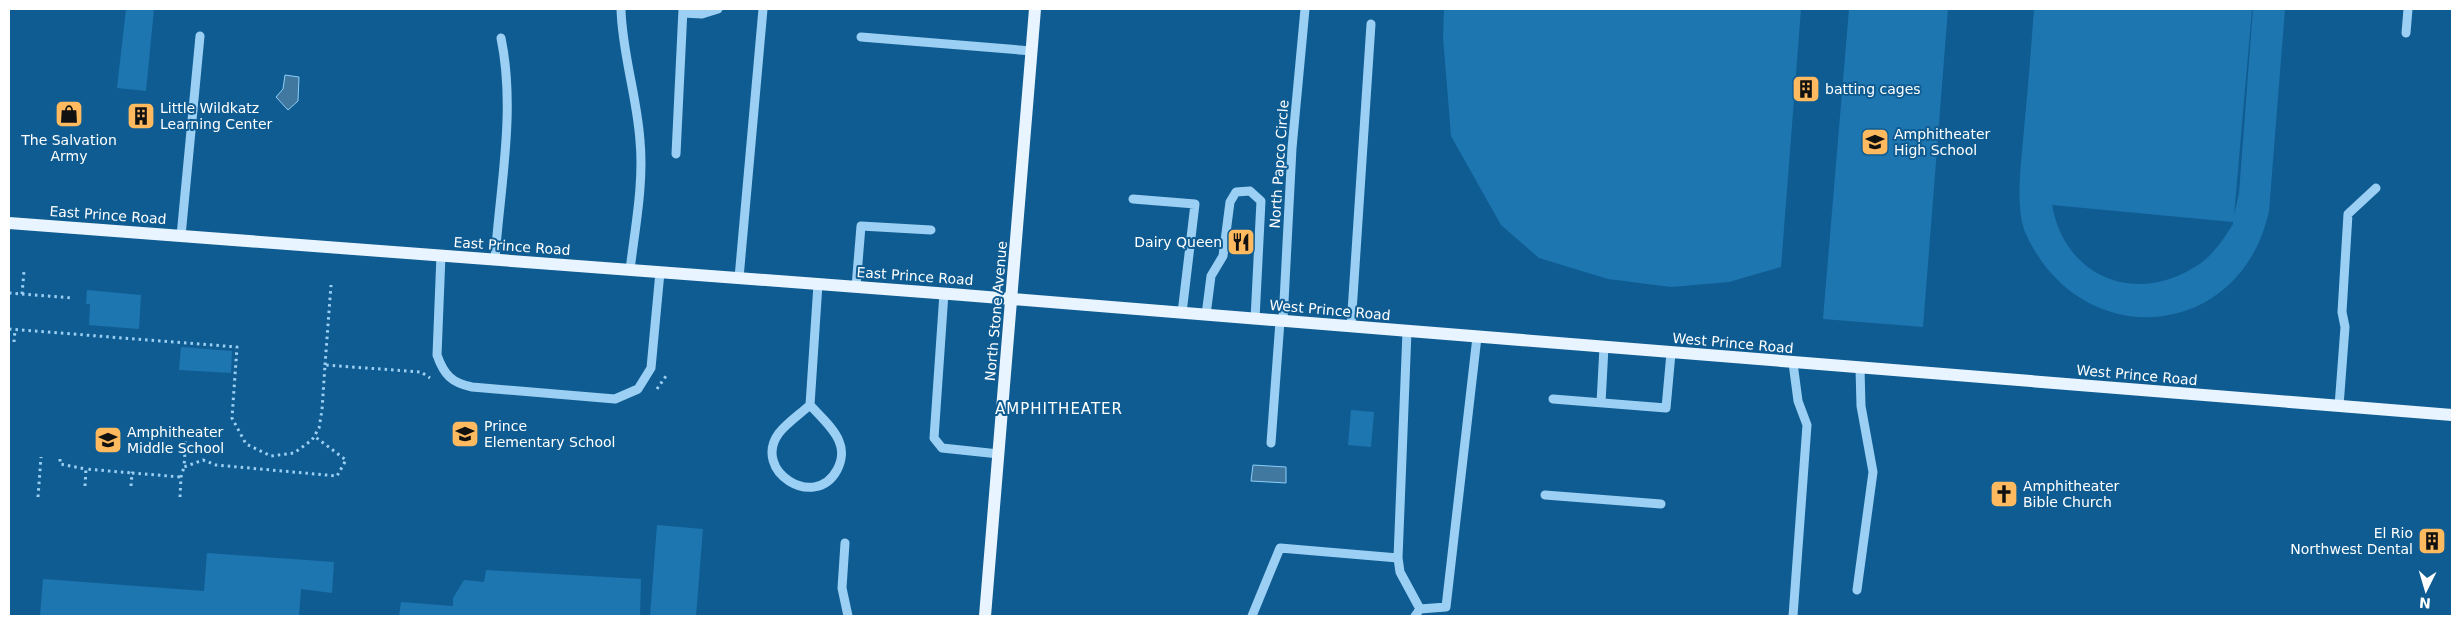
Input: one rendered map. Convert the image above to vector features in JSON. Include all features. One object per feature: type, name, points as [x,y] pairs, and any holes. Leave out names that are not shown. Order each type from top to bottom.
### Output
[{"type":"main road","name":"North Stone Avenue","points":[[985,616],[1035,9]]},
{"type":"main road","name":"East Prince Road","points":[[9,223],[1012,299]]},
{"type":"main road","name":"West Prince Road","points":[[1012,299],[2452,415]]},
{"type":"lane","points":[[621,9],[621,29],[640,140],[641,174],[630,270]]},
{"type":"lane","points":[[676,154],[683,11],[702,14],[718,9]]},
{"type":"lane","points":[[739,278],[763,9]]},
{"type":"lane","name":"North Papco Circle","points":[[1271,443],[1292,148],[1305,9]]},
{"type":"lane","points":[[2406,33],[2408,9]]},
{"type":"lane","points":[[1351,327],[1371,24]]},
{"type":"lane","points":[[180,236],[200,36]]},
{"type":"lane","points":[[495,260],[507,90],[507,70],[501,38]]},
{"type":"lane","points":[[861,38],[1032,51]]},
{"type":"lane","points":[[2339,406],[2348,214],[2376,188]]},
{"type":"lane","points":[[1206,315],[1211,276],[1224,256],[1230,202],[1236,192],[1250,191],[1261,201],[1255,318]]},
{"type":"lane","points":[[1133,199],[1195,204],[1182,313]]},
{"type":"lane","points":[[856,287],[861,226],[931,230]]},
{"type":"lane","points":[[442,255],[437,355],[442,370],[451,380],[472,387],[615,399],[638,389],[651,368],[660,272]]},
{"type":"lane","points":[[810,405],[779,433],[773,450],[773,459],[780,475],[787,482],[804,488],[830,480],[836,473],[842,456],[838,438],[810,405],[818,284]]},
{"type":"lane","points":[[944,293],[934,438],[942,448],[999,454]]},
{"type":"lane","points":[[1407,331],[1398,558],[1400,572],[1418,613],[1446,607],[1477,337]]},
{"type":"lane","points":[[1601,403],[1604,347]]},
{"type":"lane","points":[[1553,399],[1666,408],[1671,353]]},
{"type":"lane","points":[[1793,363],[1798,401],[1807,425],[1793,616]]},
{"type":"lane","points":[[1857,590],[1873,472],[1861,406],[1860,368]]},
{"type":"lane","points":[[1545,495],[1661,504]]},
{"type":"lane","points":[[845,543],[842,588],[848,616]]},
{"type":"lane","points":[[1253,616],[1280,548],[1398,558]]},
{"type":"path","points":[[22,294],[24,271]]},
{"type":"path","points":[[9,329],[237,347],[232,418],[246,444],[271,456],[294,453],[312,440],[319,428],[331,285]]},
{"type":"path","points":[[9,293],[72,298]]},
{"type":"path","points":[[14,342],[15,330]]},
{"type":"path","points":[[325,365],[421,372],[434,383]]},
{"type":"path","points":[[654,392],[668,372]]},
{"type":"path","points":[[180,497],[186,435]]},
{"type":"path","points":[[184,467],[203,460],[216,465],[337,476],[346,460],[314,436]]},
{"type":"path","points":[[38,497],[41,457]]},
{"type":"path","points":[[60,459],[60,464],[86,469],[181,477]]},
{"type":"path","points":[[85,486],[86,469]]},
{"type":"path","points":[[131,486],[132,473]]},
{"type":"shaded area","points":[[126,9],[154,9],[146,91],[117,88]]},
{"type":"shaded area","points":[[1444,9],[1801,9],[1781,267],[1729,282],[1671,287],[1608,279],[1539,258],[1501,225],[1451,136],[1443,37]]},
{"type":"shaded area","points":[[1849,9],[1948,9],[1923,327],[1823,319]]},
{"type":"shaded area","points":[[2034,9],[2252,9],[2234,216],[2239,193],[2253,9],[2285,9],[2269,211],[2253,254],[2227,286],[2194,307],[2158,317],[2120,314],[2083,300],[2051,273],[2026,234],[2020,211],[2021,168]],"holes":[[[2052,205],[2233,222],[2217,248],[2195,267],[2172,278],[2149,283],[2126,283],[2106,277],[2087,266],[2071,250],[2059,230]]]},
{"type":"shaded area","points":[[285,75],[299,77],[298,101],[288,110],[276,97],[283,89]]},
{"type":"shaded area","points":[[87,290],[141,295],[139,329],[89,325],[90,304],[86,304]]},
{"type":"shaded area","points":[[181,347],[232,351],[231,373],[179,370]]},
{"type":"shaded area","points":[[1351,410],[1374,412],[1371,447],[1348,445]]},
{"type":"shaded area","points":[[1253,465],[1286,467],[1286,483],[1251,481]]},
{"type":"shaded area","points":[[657,525],[703,529],[696,616],[650,616]]},
{"type":"shaded area","points":[[207,553],[334,562],[332,593],[301,589],[299,616],[40,616],[43,579],[204,591]]},
{"type":"shaded area","points":[[486,570],[641,579],[640,616],[399,616],[401,602],[453,606],[453,598],[464,580],[484,582]]},
{"type":"place","name":"batting cages","points":[[1806,89]]},
{"type":"place","name":"The Salvation Army","points":[[69,114]]},
{"type":"place","name":"Little Wildkatz Learning Center","points":[[141,116]]},
{"type":"place","name":"Amphitheater High School","points":[[1875,142]]},
{"type":"place","name":"Dairy Queen","points":[[1241,242]]},
{"type":"place","name":"Prince Elementary School","points":[[465,434]]},
{"type":"place","name":"Amphitheater Middle School","points":[[108,440]]},
{"type":"place","name":"Amphitheater Bible Church","points":[[2004,494]]},
{"type":"place","name":"El Rio Northwest Dental","points":[[2432,541]]},
{"type":"district","name":"AMPHITHEATER","points":[[1059,409]]}]
